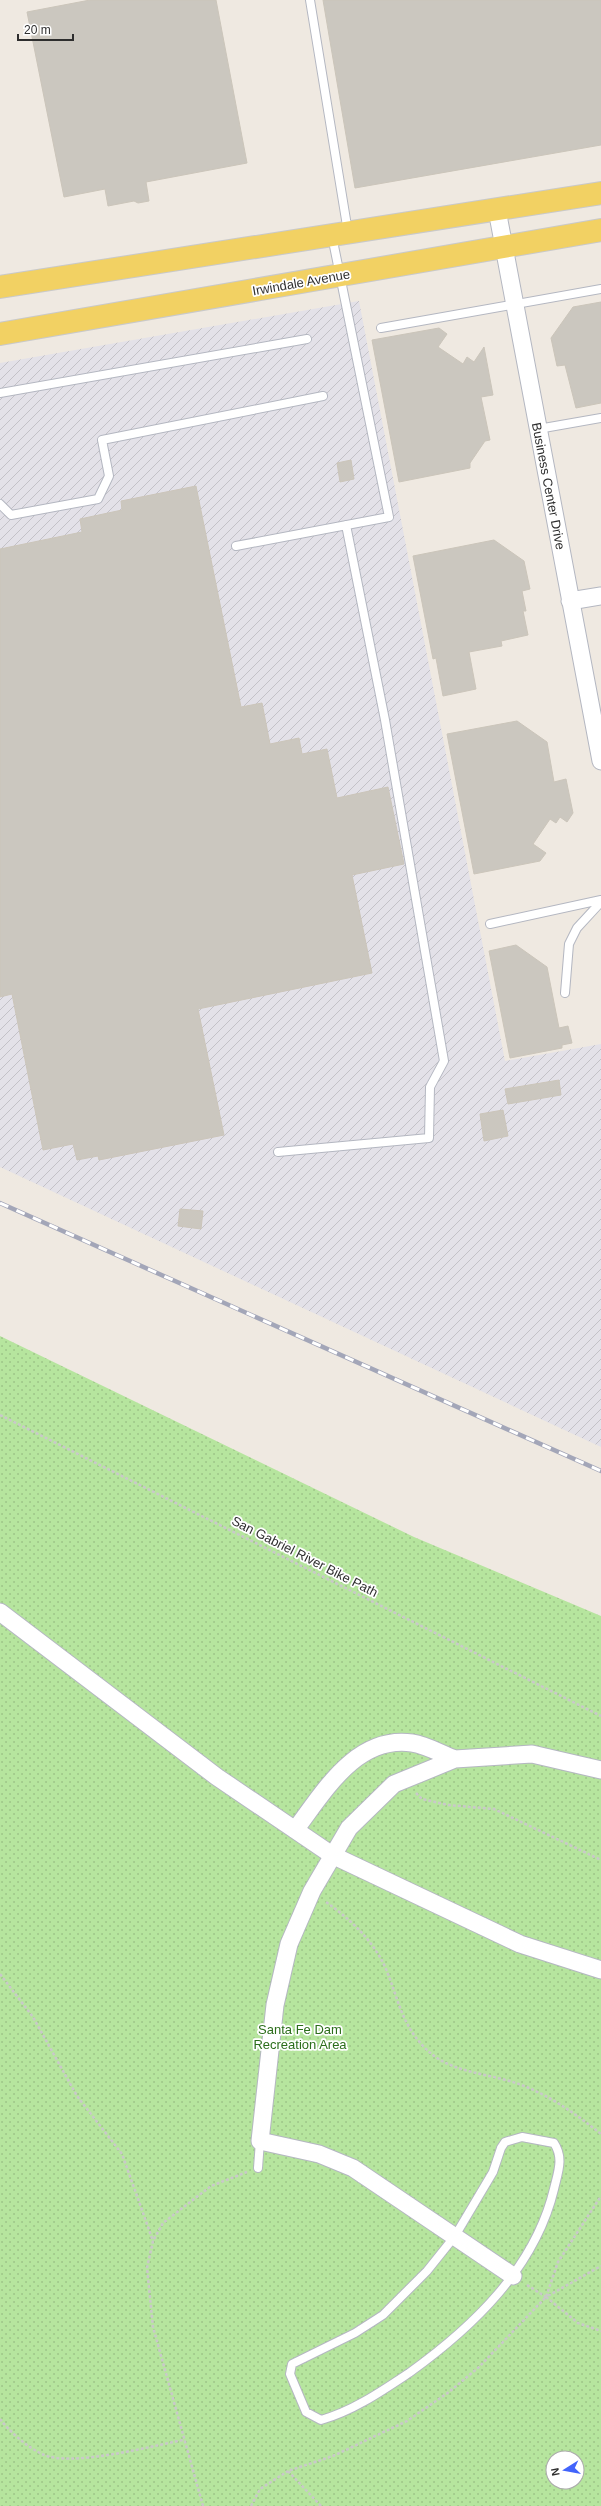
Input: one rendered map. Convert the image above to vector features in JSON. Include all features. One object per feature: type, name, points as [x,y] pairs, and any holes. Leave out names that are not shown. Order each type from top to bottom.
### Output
[{"type":"main road","points":[[0,287],[601,193]]},
{"type":"main road","name":"Irwindale Avenue","points":[[0,334],[601,230]]},
{"type":"street","name":"Business Center Drive","points":[[497,210],[601,761]]},
{"type":"street","points":[[570,601],[601,596]]},
{"type":"street","points":[[0,1612],[217,1777],[332,1855],[520,1944],[601,1970]]},
{"type":"street","points":[[295,1830],[342,1769],[368,1750],[393,1743],[412,1743],[455,1759]]},
{"type":"street","points":[[513,2276],[353,2168],[319,2154],[260,2141],[275,2005],[290,1944],[312,1891],[349,1828],[394,1784],[455,1759],[532,1754],[601,1770]]},
{"type":"lane","points":[[236,546],[388,517],[339,276],[340,235],[310,0]]},
{"type":"lane","points":[[381,328],[601,289]]},
{"type":"lane","points":[[0,393],[307,339]]},
{"type":"lane","points":[[0,504],[11,515],[98,499],[108,476],[102,440],[324,396]]},
{"type":"lane","points":[[538,429],[601,418]]},
{"type":"lane","points":[[278,1152],[429,1138],[430,1088],[444,1061],[385,720],[346,525]]},
{"type":"lane","points":[[490,924],[601,901]]},
{"type":"lane","points":[[565,993],[569,944],[577,928],[601,901]]},
{"type":"lane","points":[[522,2137],[554,2143],[560,2151],[560,2162],[550,2204],[535,2241],[513,2276],[491,2302],[448,2345],[394,2383],[337,2416],[321,2420],[306,2412],[290,2374],[292,2364],[355,2333],[383,2316],[428,2271],[455,2236],[494,2172],[501,2148],[505,2142],[522,2137]]},
{"type":"lane","points":[[258,2168],[260,2141]]},
{"type":"path","name":"San Gabriel River Bike Path","points":[[0,1415],[601,1716]]},
{"type":"path","points":[[405,1780],[422,1799],[448,1805],[494,1809],[601,1860]]},
{"type":"path","points":[[312,1891],[346,1916],[367,1937],[386,1969],[397,2006],[424,2047],[444,2064],[525,2086],[572,2111],[601,2134]]},
{"type":"path","points":[[0,1974],[32,2017],[77,2096],[122,2154],[153,2241]]},
{"type":"path","points":[[203,2506],[183,2440],[153,2327],[147,2268],[153,2241],[163,2223],[211,2186],[258,2168]]},
{"type":"path","points":[[546,2297],[558,2262],[601,2196]]},
{"type":"path","points":[[251,2506],[260,2489],[288,2472],[333,2456],[407,2421],[449,2392],[479,2367],[546,2297],[601,2266]]},
{"type":"path","points":[[513,2276],[546,2297],[578,2323],[601,2331]]},
{"type":"path","points":[[0,2419],[8,2429],[42,2455],[79,2460],[183,2440]]},
{"type":"path","points":[[288,2472],[321,2506]]},
{"type":"shaded area","points":[[359,301],[505,1061],[601,1044],[601,1447],[0,1167],[0,363]]},
{"type":"green space","name":"Santa Fe Dam Recreation Area","points":[[0,1336],[414,1537],[601,1616],[601,2506],[0,2506]]},
{"type":"building","points":[[90,0],[216,0],[247,163],[146,182],[149,201],[138,203],[134,201],[108,206],[105,189],[64,197],[27,12]]},
{"type":"building","points":[[323,0],[601,0],[601,145],[355,188]]},
{"type":"building","points":[[601,302],[601,403],[576,408],[565,365],[557,366],[551,338],[573,307]]},
{"type":"building","points":[[439,328],[447,334],[438,347],[463,364],[467,357],[474,362],[484,347],[493,395],[481,397],[490,440],[485,441],[470,463],[470,468],[399,482],[372,340]]},
{"type":"building","points":[[351,460],[354,479],[340,482],[337,463]]},
{"type":"building","points":[[196,486],[241,707],[262,703],[270,744],[299,738],[302,754],[327,749],[337,798],[388,787],[404,864],[352,875],[372,973],[198,1009],[224,1135],[99,1160],[98,1156],[77,1160],[73,1144],[43,1150],[12,994],[0,997],[0,549],[82,532],[80,519],[122,510],[121,501]]},
{"type":"building","points":[[494,540],[524,561],[530,589],[522,591],[526,611],[523,611],[528,635],[501,641],[502,646],[469,652],[476,689],[443,696],[436,658],[433,659],[413,556]]},
{"type":"building","points":[[517,721],[547,742],[554,782],[566,779],[573,813],[567,822],[560,817],[556,823],[550,819],[533,844],[546,853],[540,861],[474,874],[447,734]]},
{"type":"building","points":[[516,945],[547,967],[559,1028],[568,1026],[572,1043],[562,1045],[562,1048],[510,1058],[489,951]]},
{"type":"building","points":[[559,1080],[561,1095],[508,1104],[505,1089]]},
{"type":"building","points":[[503,1110],[508,1136],[484,1141],[480,1114]]},
{"type":"building","points":[[180,1209],[203,1211],[201,1229],[178,1226]]},
{"type":"railway","points":[[0,1203],[601,1471]]}]
